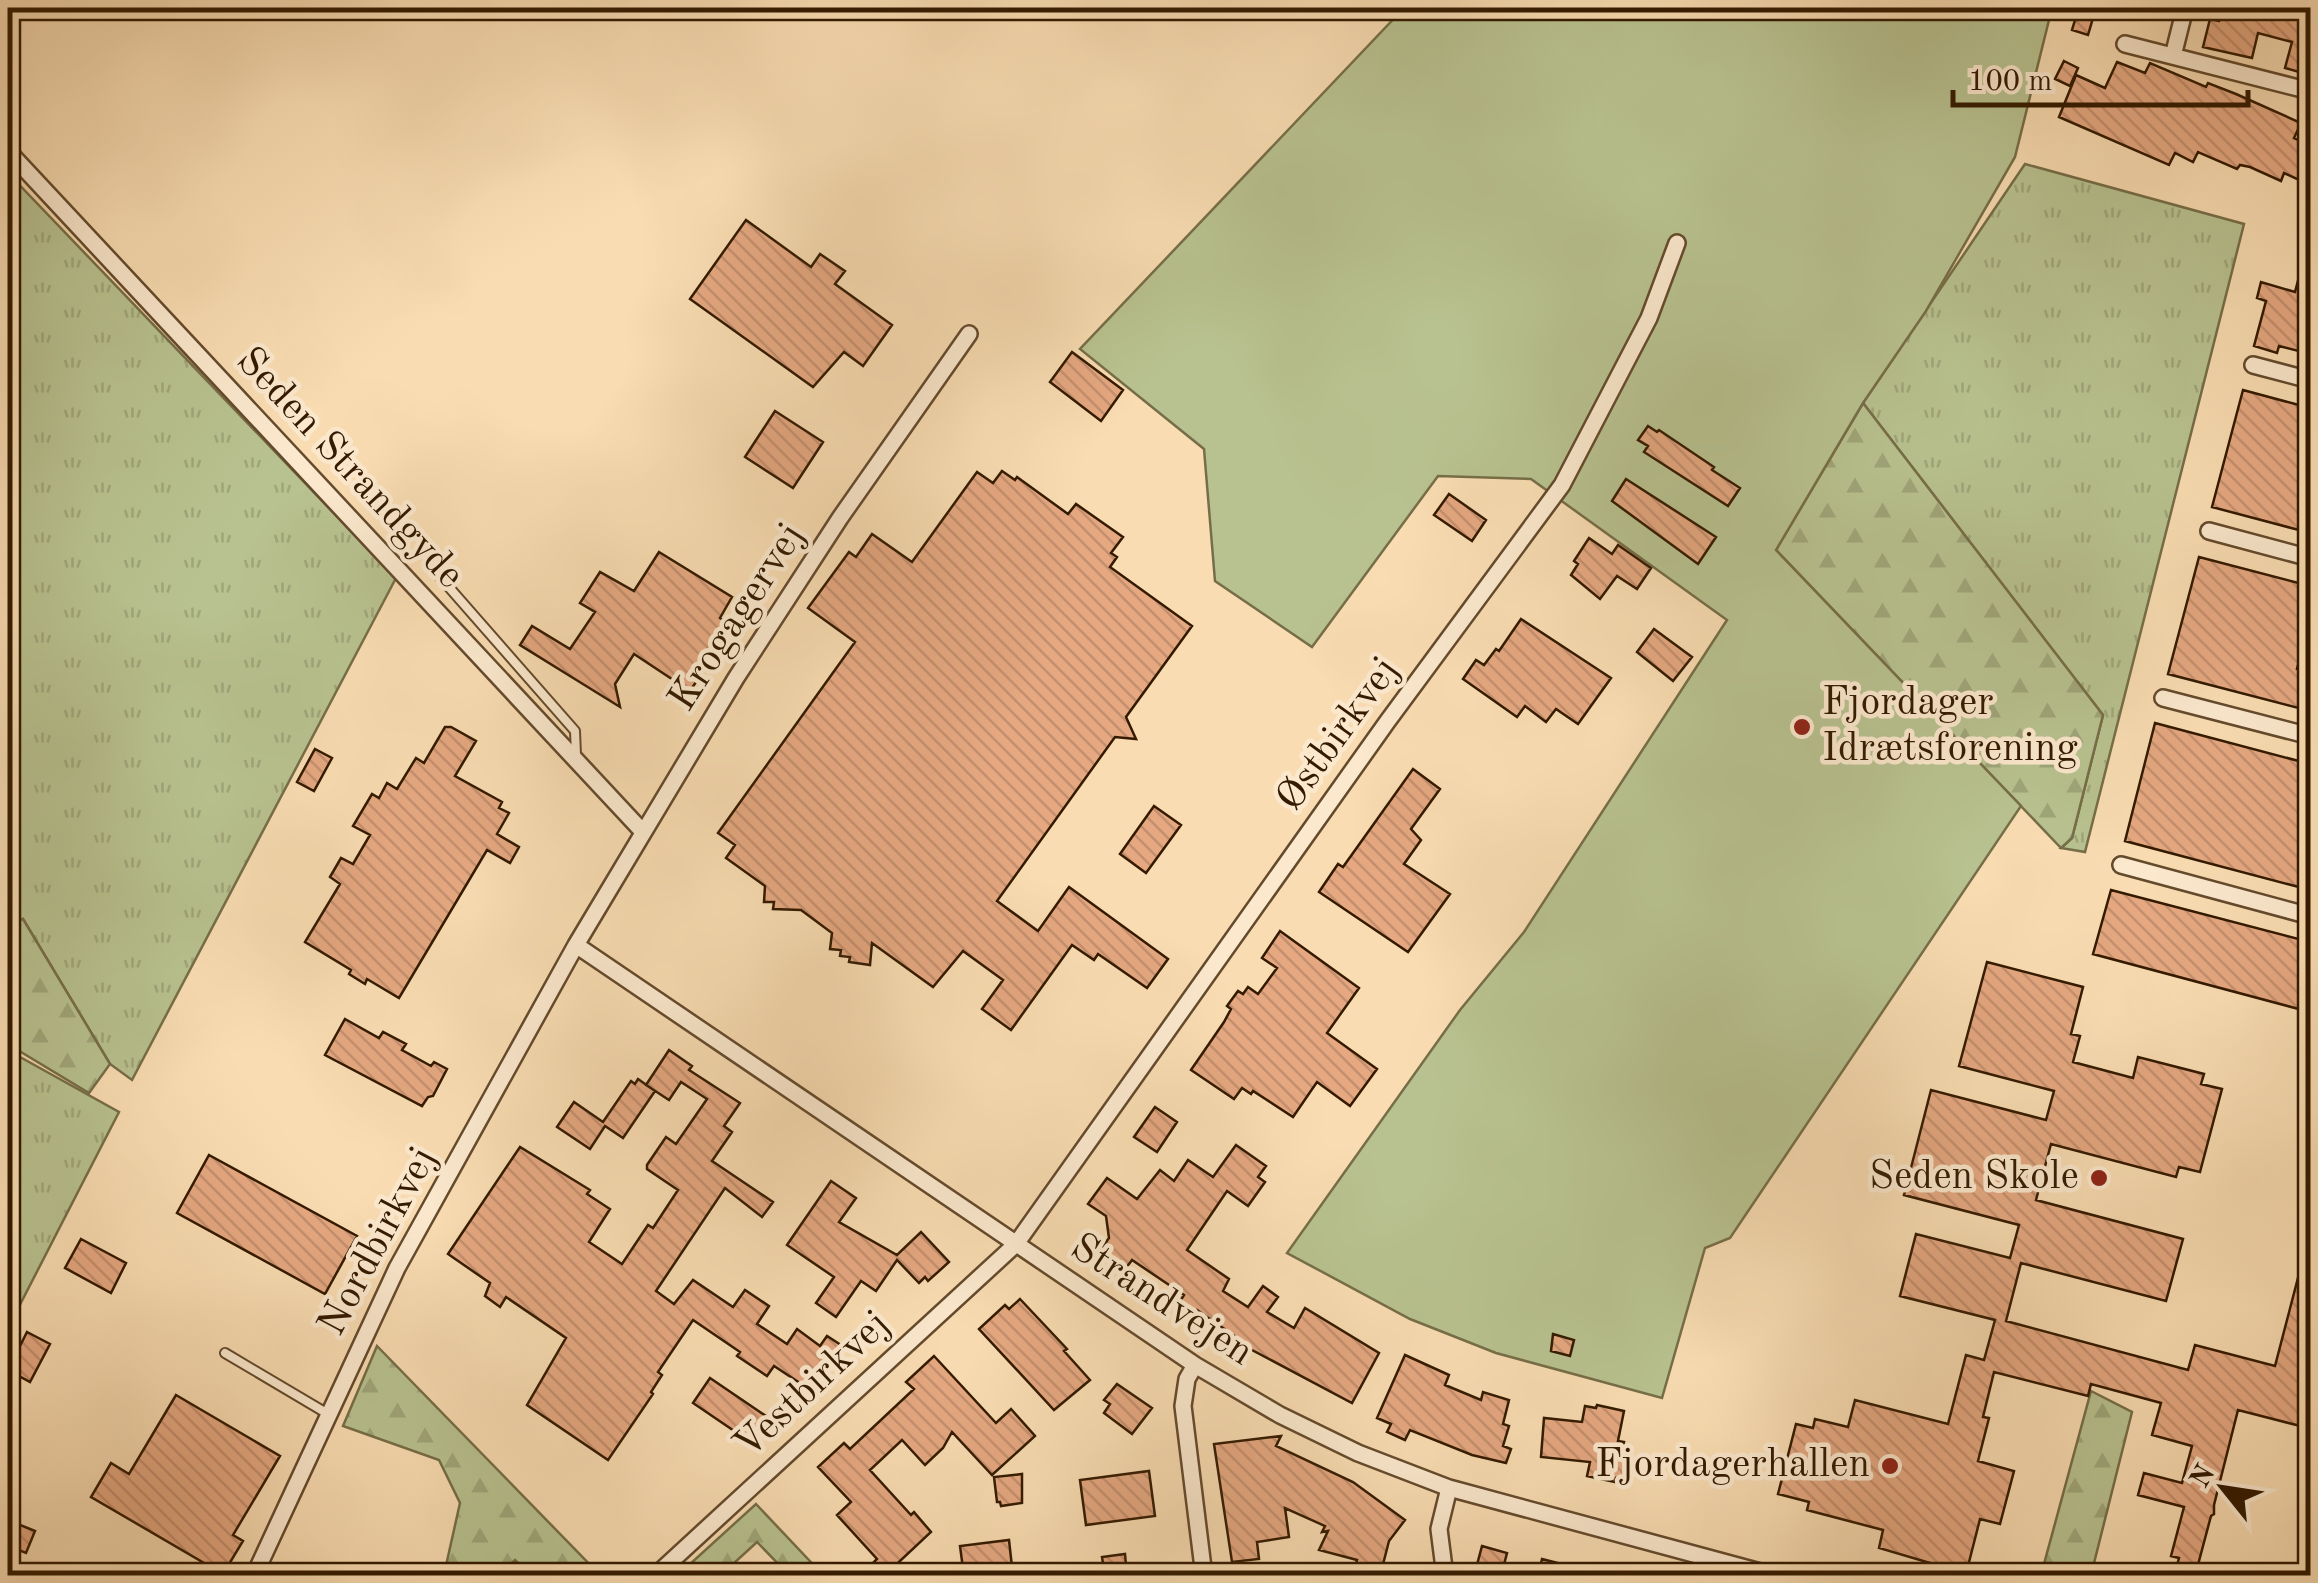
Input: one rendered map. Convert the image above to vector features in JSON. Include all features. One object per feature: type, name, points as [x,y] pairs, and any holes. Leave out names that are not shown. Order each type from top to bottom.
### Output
[{"type":"street","points":[[2173,56],[2185,8]]},
{"type":"street","points":[[2126,44],[2310,92]]},
{"type":"street","name":"Seden Strandgyde","points":[[8,151],[643,832]]},
{"type":"street","name":"Østbirkvej","points":[[1016,1244],[1387,722],[1562,485],[1649,318],[1678,243]]},
{"type":"street","name":"Krogagervej","points":[[576,946],[736,678],[969,334]]},
{"type":"street","points":[[2253,365],[2310,380]]},
{"type":"street","points":[[2208,531],[2310,558]]},
{"type":"street","points":[[2164,698],[2310,736]]},
{"type":"street","points":[[2121,865],[2310,916]]},
{"type":"street","name":"Strandvejen","points":[[576,946],[1195,1365],[1280,1416],[1358,1453],[1450,1488],[1775,1576]]},
{"type":"street","name":"Nordbirkvej","points":[[254,1576],[397,1268],[576,946]]},
{"type":"street","name":"Vestbirkvej","points":[[655,1576],[1016,1244]]},
{"type":"street","points":[[1195,1365],[1182,1406],[1204,1576]]},
{"type":"street","points":[[1445,1576],[1439,1529],[1450,1488]]},
{"type":"lane","points":[[433,569],[575,730],[576,760]]},
{"type":"lane","points":[[225,1353],[328,1414]]},
{"type":"green space","name":"Fjordager Idrætsforening","points":[[1404,8],[2052,8],[2015,157],[1926,311],[1863,403],[1776,550],[2021,806],[1730,1238],[1705,1248],[1662,1398],[1496,1353],[1410,1319],[1287,1253],[1460,1010],[1524,932],[1727,620],[1531,479],[1438,476],[1312,647],[1215,581],[1204,449],[1080,349]]},
{"type":"green space","points":[[2025,164],[2244,224],[2085,852],[2061,848],[2072,838],[2103,715],[1863,403]]},
{"type":"green space","points":[[8,173],[396,578],[132,1080],[110,1064],[23,919],[8,923]]},
{"type":"green space","points":[[1863,403],[2103,715],[2072,838],[2061,848],[1776,550]]},
{"type":"green space","points":[[23,919],[110,1064],[89,1093],[11,1046],[8,1052],[8,923]]},
{"type":"green space","points":[[11,1052],[119,1112],[8,1328],[8,1060]]},
{"type":"green space","points":[[377,1346],[600,1575],[531,1575],[515,1560],[499,1575],[450,1575],[445,1570],[460,1503],[439,1460],[343,1426]]},
{"type":"green space","points":[[2091,1391],[2132,1412],[2091,1575],[2041,1575]]},
{"type":"green space","points":[[756,1504],[823,1575],[789,1575],[757,1542],[721,1575],[678,1575]]},
{"type":"building","points":[[2050,8],[2096,8],[2088,35],[2072,30],[2075,20],[2049,13]]},
{"type":"building","points":[[2222,8],[2310,8],[2310,75],[2285,68],[2292,42],[2258,33],[2252,58],[2203,47],[2210,19],[2219,21]]},
{"type":"building","points":[[2064,61],[2078,68],[2070,86],[2055,79]]},
{"type":"building","points":[[2117,62],[2145,73],[2150,63],[2301,123],[2294,138],[2310,145],[2310,185],[2284,173],[2281,181],[2250,167],[2240,165],[2237,169],[2198,152],[2193,162],[2175,153],[2169,165],[2059,117],[2076,75],[2105,88]]},
{"type":"building","points":[[746,220],[811,267],[820,254],[845,271],[835,284],[892,325],[863,366],[844,352],[813,387],[690,299]]},
{"type":"building","points":[[2305,254],[2310,255],[2310,354],[2279,346],[2277,353],[2254,346],[2266,301],[2257,298],[2261,282],[2295,292]]},
{"type":"building","points":[[1072,352],[1123,390],[1101,421],[1050,382]]},
{"type":"building","points":[[2243,390],[2310,408],[2310,533],[2212,507]]},
{"type":"building","points":[[775,411],[823,442],[793,488],[745,457]]},
{"type":"building","points":[[1648,426],[1740,488],[1728,506],[1644,452],[1648,446],[1638,440]]},
{"type":"building","points":[[1002,471],[1015,480],[1017,477],[1068,514],[1076,504],[1123,537],[1111,553],[1117,557],[1110,567],[1192,626],[1126,717],[1136,739],[1115,737],[997,901],[1038,931],[1069,887],[1168,959],[1147,988],[1098,954],[1094,960],[1072,945],[1011,1030],[982,1009],[1003,980],[963,951],[933,987],[872,943],[870,965],[849,962],[850,957],[840,956],[841,950],[830,949],[832,933],[801,910],[773,909],[774,902],[764,902],[765,886],[726,858],[735,845],[718,833],[855,642],[808,608],[849,552],[856,557],[872,534],[912,562],[977,472],[993,483]]},
{"type":"building","points":[[1626,479],[1716,537],[1698,564],[1612,501]]},
{"type":"building","points":[[1449,494],[1486,520],[1472,541],[1434,515]]},
{"type":"building","points":[[1589,538],[1612,554],[1618,545],[1651,568],[1637,589],[1617,576],[1600,599],[1571,575],[1578,564],[1574,561]]},
{"type":"building","points":[[659,552],[732,597],[720,618],[732,625],[690,691],[634,654],[615,684],[620,707],[520,645],[532,626],[570,649],[595,612],[580,603],[600,572],[634,591]]},
{"type":"building","points":[[2199,557],[2310,586],[2310,620],[2297,669],[2310,673],[2310,711],[2168,674]]},
{"type":"building","points":[[1521,619],[1611,678],[1578,724],[1556,709],[1546,722],[1525,706],[1517,717],[1463,679],[1476,660],[1484,665],[1496,649],[1499,651]]},
{"type":"building","points":[[1654,629],[1692,657],[1673,681],[1637,652]]},
{"type":"building","points":[[2155,723],[2310,764],[2310,890],[2125,841]]},
{"type":"building","points":[[445,727],[476,741],[455,776],[502,802],[499,808],[509,813],[497,834],[519,847],[510,863],[487,850],[399,998],[367,979],[365,984],[349,974],[351,970],[305,942],[340,884],[330,877],[341,858],[353,864],[370,835],[353,826],[372,794],[379,798],[387,783],[397,789],[416,758],[424,763]]},
{"type":"building","points":[[315,749],[332,758],[314,791],[297,782]]},
{"type":"building","points":[[1413,769],[1440,789],[1411,829],[1421,840],[1404,864],[1450,894],[1408,952],[1319,892],[1338,864],[1343,867]]},
{"type":"building","points":[[1154,806],[1181,825],[1146,873],[1120,854]]},
{"type":"building","points":[[2111,890],[2310,942],[2310,1012],[2093,954]]},
{"type":"building","points":[[1280,931],[1359,988],[1327,1033],[1377,1069],[1350,1106],[1317,1082],[1293,1117],[1253,1091],[1251,1094],[1242,1088],[1234,1099],[1191,1070],[1224,1022],[1231,1009],[1227,1006],[1238,991],[1243,994],[1248,987],[1258,994],[1277,968],[1262,958]]},
{"type":"building","points":[[1987,962],[2083,987],[2071,1034],[2080,1036],[2073,1062],[2133,1078],[2138,1057],[2204,1074],[2201,1084],[2222,1089],[2200,1172],[2179,1167],[2176,1177],[2051,1144],[2036,1200],[2183,1239],[2166,1301],[2021,1263],[2006,1321],[2188,1370],[2195,1345],[2275,1366],[2305,1251],[2310,1252],[2308,1428],[2238,1410],[2195,1576],[2174,1576],[2179,1558],[2171,1556],[2184,1507],[2138,1495],[2144,1473],[2182,1483],[2192,1446],[2152,1435],[2161,1403],[2091,1384],[2088,1396],[1994,1372],[1983,1417],[1989,1418],[1978,1461],[2014,1471],[2000,1524],[1980,1519],[1967,1570],[1879,1548],[1883,1530],[1807,1510],[1809,1502],[1778,1494],[1796,1424],[1813,1428],[1815,1419],[1848,1427],[1855,1400],[1948,1424],[1966,1355],[1984,1360],[1995,1320],[1900,1296],[1916,1234],[2010,1258],[2019,1225],[1904,1195],[1931,1090],[2046,1120],[2054,1091],[1959,1066]]},
{"type":"building","points":[[345,1019],[379,1038],[383,1032],[406,1044],[402,1050],[431,1066],[434,1062],[447,1069],[433,1096],[422,1106],[325,1055]]},
{"type":"building","points":[[669,1050],[692,1066],[689,1070],[740,1103],[724,1126],[732,1132],[712,1161],[773,1202],[762,1217],[725,1188],[656,1291],[674,1304],[693,1280],[733,1307],[745,1290],[769,1306],[757,1324],[787,1344],[797,1329],[820,1346],[827,1336],[841,1345],[809,1389],[774,1366],[767,1376],[693,1320],[658,1372],[662,1375],[653,1394],[608,1460],[527,1405],[566,1338],[506,1297],[500,1307],[485,1296],[490,1283],[448,1254],[520,1147],[590,1190],[587,1194],[610,1209],[589,1242],[622,1264],[678,1190],[647,1169],[647,1165],[666,1137],[676,1144],[707,1099],[681,1082],[669,1100],[646,1085]]},
{"type":"building","points":[[638,1079],[655,1091],[623,1138],[605,1126],[590,1149],[557,1127],[574,1102],[603,1122],[631,1081],[635,1084]]},
{"type":"building","points":[[1155,1107],[1177,1122],[1157,1152],[1134,1137]]},
{"type":"building","points":[[1236,1145],[1266,1166],[1258,1177],[1265,1182],[1248,1206],[1227,1191],[1187,1250],[1229,1279],[1223,1291],[1248,1307],[1263,1286],[1278,1297],[1267,1312],[1294,1328],[1305,1308],[1379,1353],[1352,1403],[1237,1342],[1239,1339],[1197,1310],[1194,1314],[1178,1304],[1184,1295],[1132,1260],[1126,1268],[1101,1249],[1109,1238],[1106,1216],[1088,1204],[1107,1178],[1137,1199],[1160,1170],[1174,1181],[1188,1160],[1213,1177]]},
{"type":"building","points":[[209,1155],[357,1236],[325,1294],[177,1213]]},
{"type":"building","points":[[831,1181],[856,1198],[839,1222],[897,1255],[921,1232],[949,1262],[928,1281],[925,1277],[919,1283],[897,1260],[876,1291],[861,1281],[836,1317],[816,1303],[834,1277],[787,1245]]},
{"type":"building","points":[[81,1239],[126,1263],[111,1293],[65,1268]]},
{"type":"building","points":[[1020,1299],[1090,1380],[1054,1410],[979,1329],[1005,1305],[1009,1309]]},
{"type":"building","points":[[27,1332],[50,1344],[30,1382],[8,1370]]},
{"type":"building","points":[[1553,1334],[1574,1340],[1570,1356],[1551,1351]]},
{"type":"building","points":[[1405,1355],[1449,1375],[1445,1385],[1481,1400],[1483,1392],[1509,1400],[1503,1424],[1509,1426],[1503,1446],[1511,1449],[1506,1463],[1472,1455],[1410,1430],[1405,1440],[1387,1432],[1391,1424],[1377,1418]]},
{"type":"building","points":[[934,1356],[996,1423],[1011,1409],[1035,1436],[992,1475],[952,1432],[943,1448],[925,1465],[902,1440],[870,1470],[931,1532],[884,1576],[879,1576],[870,1566],[877,1559],[837,1515],[851,1502],[818,1467],[844,1443],[850,1449],[914,1389],[906,1382]]},
{"type":"building","points":[[710,1378],[766,1416],[749,1441],[693,1403]]},
{"type":"building","points":[[1117,1384],[1152,1408],[1132,1434],[1104,1413],[1110,1404],[1104,1400]]},
{"type":"building","points":[[176,1395],[280,1456],[233,1535],[243,1541],[223,1574],[91,1497],[111,1463],[129,1474]]},
{"type":"building","points":[[1585,1406],[1624,1411],[1618,1441],[1624,1442],[1620,1457],[1627,1458],[1622,1479],[1616,1478],[1615,1482],[1587,1476],[1590,1462],[1541,1457],[1544,1418],[1582,1422]]},
{"type":"building","points":[[1281,1436],[1276,1446],[1353,1482],[1405,1520],[1389,1541],[1380,1576],[1353,1576],[1357,1560],[1319,1550],[1328,1531],[1322,1532],[1325,1526],[1285,1508],[1289,1537],[1257,1542],[1259,1559],[1232,1562],[1214,1444]]},
{"type":"building","points":[[1149,1471],[1155,1516],[1086,1525],[1080,1480]]},
{"type":"building","points":[[1022,1474],[1022,1503],[1001,1506],[994,1477]]},
{"type":"building","points":[[8,1520],[35,1531],[26,1553],[8,1546]]},
{"type":"building","points":[[1009,1540],[1013,1576],[964,1576],[960,1546]]},
{"type":"building","points":[[1482,1546],[1507,1553],[1501,1576],[1474,1576]]},
{"type":"building","points":[[1125,1554],[1127,1576],[1105,1576],[1102,1557]]},
{"type":"building","points":[[1542,1559],[1585,1570],[1585,1576],[1538,1576]]},
{"type":"place","name":"Fjordager Idrætsforening","points":[[1802,727]]},
{"type":"place","name":"Seden Skole","points":[[2099,1178]]},
{"type":"place","name":"Fjordagerhallen","points":[[1890,1466]]}]
